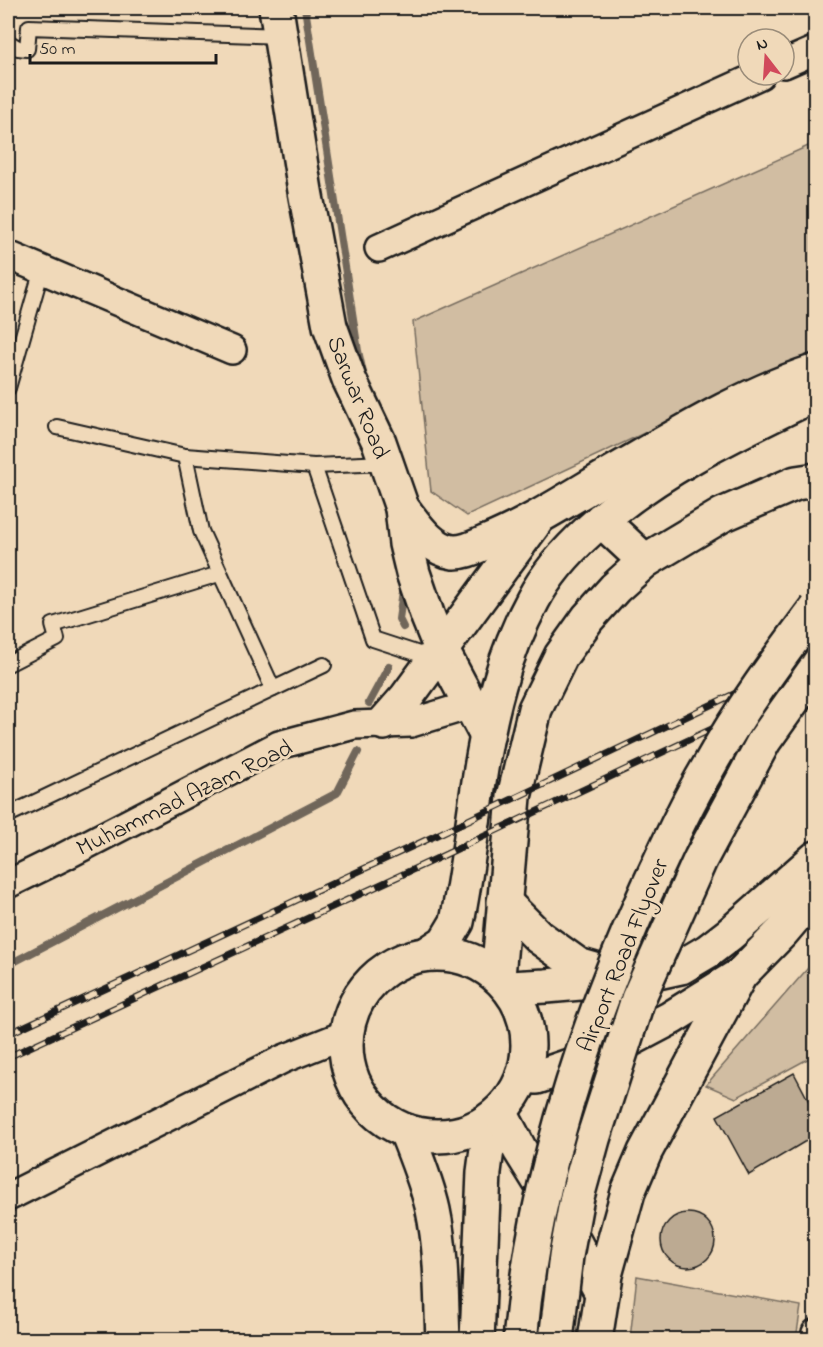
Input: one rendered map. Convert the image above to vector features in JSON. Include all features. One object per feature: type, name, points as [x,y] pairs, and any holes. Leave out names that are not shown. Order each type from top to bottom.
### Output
[{"type":"main road","name":"Sarwar Road","points":[[278,22],[305,191],[330,326],[349,379],[366,411],[387,463],[402,508],[406,544],[413,573],[441,649],[487,736]]},
{"type":"main road","points":[[402,508],[427,538],[442,548],[454,552],[480,545],[540,516],[747,399],[816,371]]},
{"type":"main road","points":[[495,1116],[464,1132],[435,1136],[406,1131],[379,1116],[359,1093],[348,1065],[346,1034],[355,1005],[373,980],[398,963],[427,954],[445,942],[457,922],[487,736],[500,683],[520,627],[533,598],[561,560],[601,520],[657,477],[709,446],[816,394]]},
{"type":"main road","points":[[503,982],[504,902],[514,797],[534,710],[561,656],[588,618],[615,588],[645,561],[722,515],[796,483],[816,480]]},
{"type":"main road","points":[[384,723],[406,698],[540,516]]},
{"type":"main road","points":[[601,520],[645,561]]},
{"type":"main road","name":"Airport Road Flyover","points":[[520,1340],[538,1218],[559,1129],[579,1060],[609,979],[671,838],[708,766],[742,710],[816,608]]},
{"type":"main road","name":"Airport Road Flyover","points":[[556,1340],[565,1266],[577,1197],[600,1116],[638,999],[700,860],[764,741],[816,668]]},
{"type":"main road","points":[[503,982],[546,986],[626,979],[681,967],[708,951],[816,858]]},
{"type":"main road","points":[[524,1076],[537,1077],[601,1055],[671,1018],[740,975],[782,932],[816,892]]},
{"type":"main road","points":[[504,902],[539,937],[578,965],[626,979]]},
{"type":"main road","points":[[427,954],[452,955],[476,962],[503,982],[524,1015],[529,1046],[524,1076],[495,1116],[484,1172],[477,1340]]},
{"type":"main road","points":[[595,1340],[605,1275],[628,1192],[645,1152],[740,975]]},
{"type":"main road","points":[[495,1116],[554,1203],[602,1293]]},
{"type":"main road","points":[[406,1131],[424,1178],[433,1210],[440,1255],[443,1340]]},
{"type":"street","points":[[796,59],[816,50]]},
{"type":"street","points":[[379,248],[736,86]]},
{"type":"street","points":[[8,258],[10,256],[42,269],[232,350]]},
{"type":"street","name":"Muhammad Azam Road","points":[[8,884],[279,745],[354,725],[411,723],[470,705]]},
{"type":"street","points":[[8,1197],[283,1059],[346,1034]]},
{"type":"street","points":[[815,1340],[816,1333]]},
{"type":"lane","points":[[8,42],[18,48],[27,49],[29,27],[278,22]]},
{"type":"lane","points":[[8,388],[42,269]]},
{"type":"lane","points":[[57,427],[185,456],[314,466],[387,463]]},
{"type":"lane","points":[[185,456],[201,531],[273,689]]},
{"type":"lane","points":[[314,466],[373,639],[419,654],[441,649]]},
{"type":"lane","points":[[8,664],[57,639],[53,625],[219,574]]},
{"type":"lane","points":[[8,815],[324,665]]},
{"type":"shaded area","points":[[815,143],[815,353],[467,516],[431,491],[413,322]]},
{"type":"shaded area","points":[[815,960],[815,1055],[736,1098],[706,1085]]},
{"type":"shaded area","points":[[637,1276],[801,1306],[796,1339],[630,1339]]},
{"type":"building","points":[[794,1073],[816,1115],[816,1135],[749,1175],[717,1116]]},
{"type":"building","points":[[683,1213],[693,1213],[703,1217],[711,1225],[715,1240],[711,1255],[703,1263],[693,1267],[683,1267],[673,1263],[665,1255],[661,1245],[661,1235],[665,1225],[673,1217]]},
{"type":"waterway","points":[[305,8],[363,373]]},
{"type":"waterway","points":[[403,627],[399,619],[404,584]]},
{"type":"waterway","points":[[369,703],[389,666]]},
{"type":"waterway","points":[[8,965],[337,793],[358,752]]},
{"type":"railway","points":[[8,1034],[439,834],[816,655]]},
{"type":"railway","points":[[8,1057],[816,680]]}]
